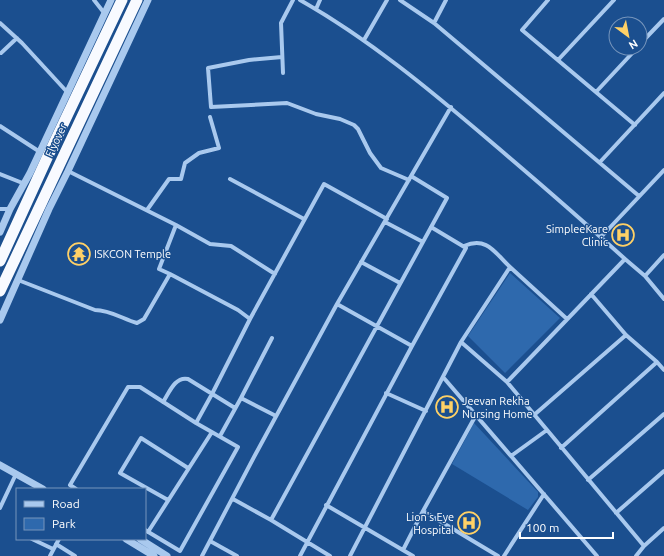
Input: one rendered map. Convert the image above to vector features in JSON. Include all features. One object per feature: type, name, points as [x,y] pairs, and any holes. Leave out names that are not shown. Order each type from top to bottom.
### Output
[{"type":"highway","name":"Flyover","points":[[0,261],[122,0]]},
{"type":"highway","name":"Flyover","points":[[0,291],[137,0]]},
{"type":"street","points":[[94,0],[104,14]]},
{"type":"street","points":[[0,232],[10,209],[25,184],[111,0]]},
{"type":"street","points":[[0,320],[49,209],[148,0]]},
{"type":"street","points":[[283,73],[281,23],[293,0]]},
{"type":"street","points":[[300,0],[364,40],[451,108],[646,276],[664,299]]},
{"type":"street","points":[[316,9],[320,0]]},
{"type":"street","points":[[364,40],[387,0]]},
{"type":"street","points":[[400,0],[434,23],[640,196]]},
{"type":"street","points":[[434,23],[446,0]]},
{"type":"street","points":[[548,0],[522,30],[635,125]]},
{"type":"street","points":[[558,60],[614,0]]},
{"type":"street","points":[[648,35],[664,18]]},
{"type":"street","points":[[0,23],[17,38],[68,93]]},
{"type":"street","points":[[1,53],[17,38]]},
{"type":"street","points":[[596,92],[629,56]]},
{"type":"street","points":[[270,520],[447,198],[410,178],[381,168],[370,153],[358,129],[354,125],[340,119],[316,114],[288,103],[211,107],[208,68],[249,60],[282,57]]},
{"type":"street","points":[[600,162],[664,93]]},
{"type":"street","points":[[202,556],[337,304],[451,108]]},
{"type":"street","points":[[147,210],[169,178],[181,179],[185,163],[199,153],[220,148],[210,117]]},
{"type":"street","points":[[0,126],[40,152]]},
{"type":"street","points":[[601,237],[664,170]]},
{"type":"street","points":[[68,171],[213,245],[231,246],[275,274]]},
{"type":"street","points":[[0,174],[25,184]]},
{"type":"street","points":[[230,180],[304,219]]},
{"type":"street","points":[[196,423],[250,319],[324,184],[423,242]]},
{"type":"street","points":[[0,209],[10,209]]},
{"type":"street","points":[[176,225],[159,269],[238,310],[250,319]]},
{"type":"street","points":[[431,227],[464,246]]},
{"type":"street","points":[[464,246],[473,242],[486,244],[567,319]]},
{"type":"street","points":[[300,556],[386,393],[466,248],[464,246]]},
{"type":"street","points":[[646,276],[664,255]]},
{"type":"street","points":[[507,382],[625,259]]},
{"type":"street","points":[[361,262],[400,284]]},
{"type":"street","points":[[350,556],[461,342],[510,267]]},
{"type":"street","points":[[18,280],[95,310],[104,311],[137,323],[144,319],[170,274]]},
{"type":"street","points":[[591,294],[626,335],[664,370]]},
{"type":"street","points":[[337,304],[412,346]]},
{"type":"street","points":[[534,415],[626,335]]},
{"type":"street","points":[[220,436],[272,338]]},
{"type":"street","points":[[461,342],[507,382],[644,546]]},
{"type":"street","points":[[562,448],[657,362]]},
{"type":"street","points":[[443,377],[597,556]]},
{"type":"street","points":[[163,402],[174,384],[182,379],[188,379],[236,408]]},
{"type":"street","points":[[74,488],[70,485],[128,387],[140,387],[196,423],[220,436],[238,447],[180,550],[147,531],[212,432]]},
{"type":"street","points":[[386,393],[426,411]]},
{"type":"street","points":[[241,398],[276,416]]},
{"type":"street","points":[[588,480],[664,414]]},
{"type":"street","points":[[403,550],[476,415]]},
{"type":"street","points":[[511,456],[547,430]]},
{"type":"street","points":[[168,500],[120,473],[142,438],[188,468]]},
{"type":"street","points":[[0,465],[41,488]]},
{"type":"street","points":[[616,513],[664,471]]},
{"type":"street","points":[[0,508],[16,474]]},
{"type":"street","points":[[504,556],[544,494]]},
{"type":"street","points":[[233,499],[330,556]]},
{"type":"street","points":[[326,505],[413,556]]},
{"type":"street","points":[[423,511],[498,556]]},
{"type":"street","points":[[636,556],[644,546],[664,528]]},
{"type":"street","points":[[34,540],[53,550]]},
{"type":"street","points":[[50,556],[58,540]]},
{"type":"street","points":[[128,540],[154,556]]},
{"type":"street","points":[[142,540],[167,556]]},
{"type":"street","points":[[210,541],[237,556]]},
{"type":"street","points":[[56,544],[75,556]]},
{"type":"green space","points":[[510,273],[560,318],[505,373],[468,336]]},
{"type":"green space","points":[[474,423],[538,492],[538,497],[528,510],[452,464]]},
{"type":"place","name":"SimpleeKare Clinic","points":[[623,235]]},
{"type":"place","name":"ISKCON Temple","points":[[79,254]]},
{"type":"place","name":"Jeevan Rekha Nursing Home","points":[[447,407]]},
{"type":"place","name":"Lion's Eye Hospital","points":[[469,523]]}]
